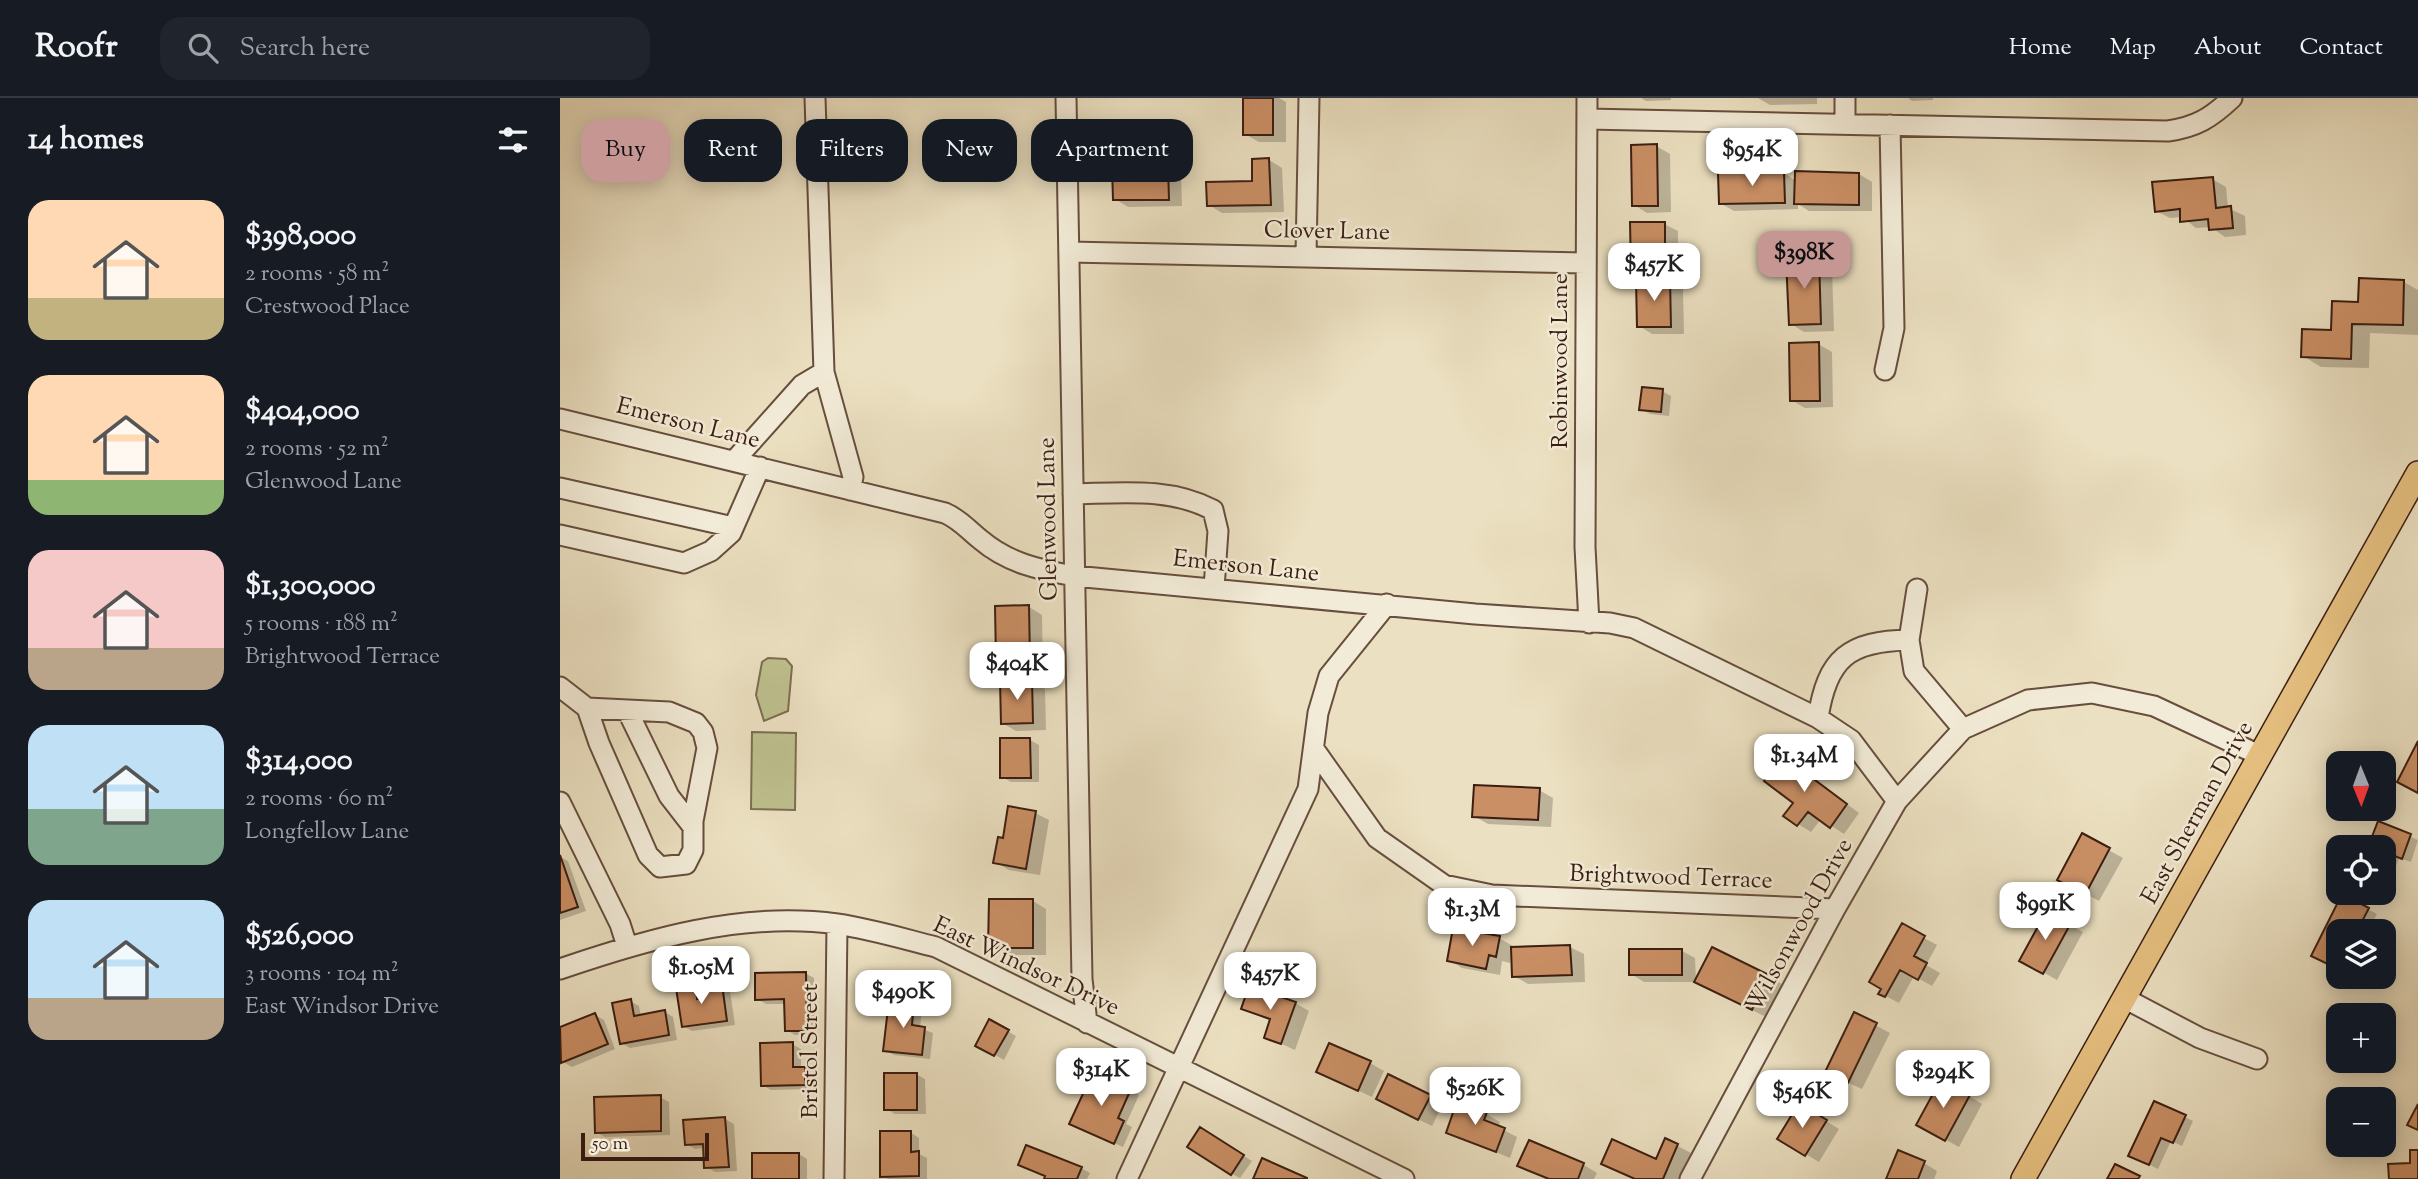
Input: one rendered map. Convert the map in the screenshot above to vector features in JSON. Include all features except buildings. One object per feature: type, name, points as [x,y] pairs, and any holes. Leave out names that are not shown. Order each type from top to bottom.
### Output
[{"type":"main road","name":"East Sherman Drive","points":[[2023,1179],[2418,472]]},
{"type":"street","points":[[816,98],[824,372],[853,477],[850,490]]},
{"type":"street","name":"Glenwood Lane","points":[[1066,98],[1082,979],[1087,1023]]},
{"type":"street","points":[[1306,256],[1309,98]]},
{"type":"street","name":"Robinwood Lane","points":[[1587,98],[1585,547],[1589,623]]},
{"type":"street","points":[[1845,98],[1845,123]]},
{"type":"street","points":[[1587,119],[1670,123],[1845,123],[2168,131],[2210,119],[2232,98]]},
{"type":"street","points":[[1885,370],[1894,328],[1890,125]]},
{"type":"street","name":"Clover Lane","points":[[1069,252],[1585,263]]},
{"type":"street","points":[[734,461],[802,385],[824,372]]},
{"type":"street","points":[[560,409],[560,419]]},
{"type":"street","name":"Emerson Lane","points":[[560,419],[945,513],[962,521],[981,541],[1003,555],[1032,568],[1074,576],[1610,623],[1656,636],[1818,718],[1852,740],[1898,801]]},
{"type":"street","points":[[560,535],[684,563],[711,551],[733,527],[760,467]]},
{"type":"street","points":[[560,488],[733,527]]},
{"type":"street","points":[[1073,494],[1164,494],[1190,498],[1213,510],[1218,531],[1214,588]]},
{"type":"street","points":[[1917,589],[1909,640],[1914,671],[1962,729]]},
{"type":"street","points":[[1127,1179],[1308,789],[1318,713],[1329,676],[1387,604]]},
{"type":"street","points":[[1818,718],[1822,689],[1831,670],[1847,653],[1883,641],[1909,640]]},
{"type":"street","points":[[560,687],[587,708],[669,712],[696,723],[703,732],[707,748],[693,827],[693,850],[686,864],[660,867],[648,855],[599,743],[587,708]]},
{"type":"street","name":"Wilsonwood Drive","points":[[1690,1179],[1835,909],[1898,801],[1962,729],[2028,700],[2092,693],[2154,706],[2259,755]]},
{"type":"street","points":[[628,712],[668,796],[693,827]]},
{"type":"street","name":"Brightwood Terrace","points":[[1314,749],[1377,838],[1444,885],[1492,895],[1835,909]]},
{"type":"street","points":[[560,802],[620,924],[627,946]]},
{"type":"street","name":"East Windsor Drive","points":[[560,969],[627,946],[742,922],[836,924],[936,947],[1404,1179]]},
{"type":"street","name":"Bristol Street","points":[[834,1179],[836,924]]},
{"type":"street","points":[[2124,998],[2200,1038],[2257,1059]]},
{"type":"green space","points":[[768,658],[786,659],[792,666],[788,711],[764,721],[756,695],[762,662]]},
{"type":"green space","points":[[752,732],[796,733],[795,810],[751,809]]}]
